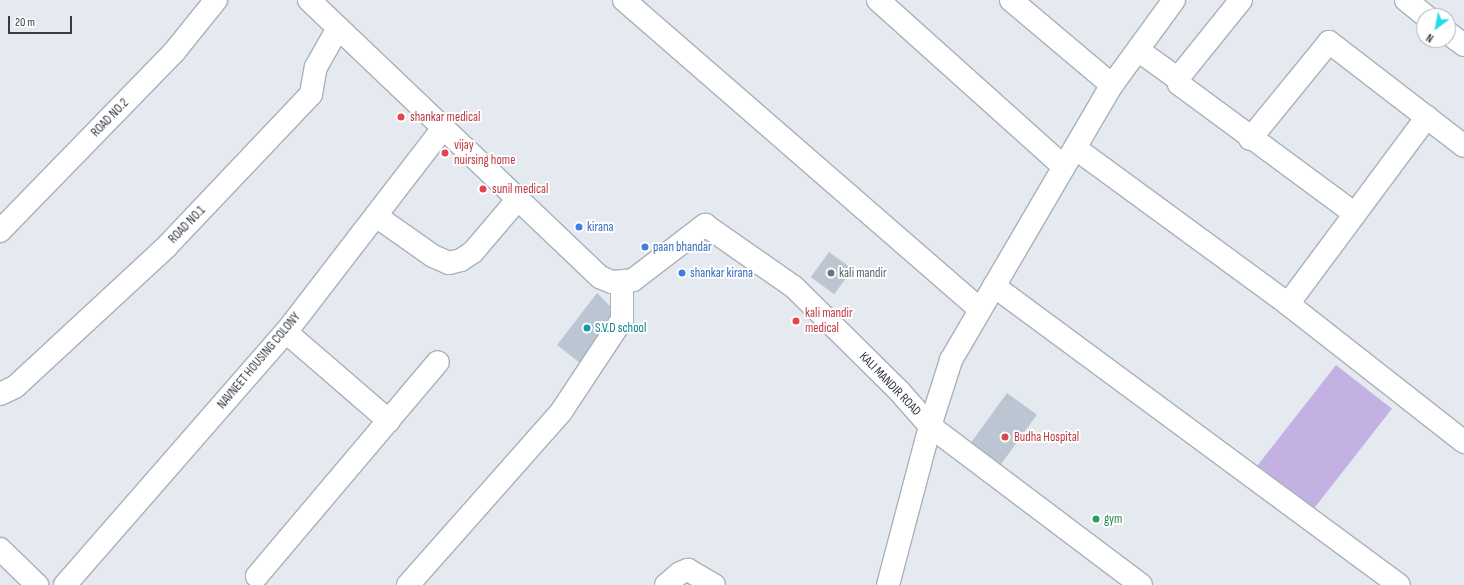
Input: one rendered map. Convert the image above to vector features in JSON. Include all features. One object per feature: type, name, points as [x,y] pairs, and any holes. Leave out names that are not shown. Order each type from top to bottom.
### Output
[{"type":"street","name":"ROAD NO.2","points":[[0,231],[174,52],[216,0]]},
{"type":"street","points":[[308,0],[600,277],[612,282],[622,282],[622,320],[561,412],[408,585]]},
{"type":"street","points":[[624,0],[980,310]]},
{"type":"street","points":[[878,0],[1064,167]]},
{"type":"street","points":[[1011,0],[1112,85]]},
{"type":"street","points":[[888,585],[930,426],[951,360],[1112,85],[1174,0]]},
{"type":"street","points":[[1178,79],[1241,0]]},
{"type":"street","points":[[1406,0],[1416,8]]},
{"type":"street","name":"ROAD NO.1","points":[[0,394],[14,387],[167,246],[311,94],[316,67],[338,28]]},
{"type":"street","points":[[1456,40],[1464,46]]},
{"type":"street","points":[[1250,139],[1329,42],[1464,146]]},
{"type":"street","points":[[1138,50],[1178,79],[1183,89],[1354,213]]},
{"type":"street","points":[[1288,304],[1354,213],[1427,117]]},
{"type":"street","name":"NAVNEET HOUSING COLONY","points":[[65,585],[286,332],[443,128]]},
{"type":"street","points":[[1075,148],[1288,304],[1462,436]]},
{"type":"street","points":[[376,216],[433,256],[449,263],[461,260],[473,252],[518,199]]},
{"type":"street","name":"KALI MANDIR ROAD","points":[[622,282],[633,280],[705,225],[794,287],[900,392],[930,426],[1141,585]]},
{"type":"street","points":[[994,286],[1399,585]]},
{"type":"street","points":[[286,332],[389,421]]},
{"type":"street","points":[[257,576],[438,362]]},
{"type":"street","points":[[0,549],[37,585]]},
{"type":"street","points":[[666,585],[680,573],[688,570],[714,585]]},
{"type":"shaded area","points":[[1336,365],[1392,409],[1312,511],[1256,467]]},
{"type":"building","name":"kali mandir","points":[[829,252],[852,269],[834,294],[811,277]]},
{"type":"building","name":"S.V.D school","points":[[597,293],[614,310],[580,363],[557,345]]},
{"type":"building","points":[[1007,393],[1037,415],[998,469],[968,447]]},
{"type":"place","name":"shankar medical","points":[[401,117]]},
{"type":"place","name":"vijay nuirsing home","points":[[445,153]]},
{"type":"place","name":"sunil medical","points":[[483,189]]},
{"type":"place","name":"kirana","points":[[579,227]]},
{"type":"place","name":"paan bhandar","points":[[645,247]]},
{"type":"place","name":"shankar kirana","points":[[682,273]]},
{"type":"place","name":"kali mandir","points":[[831,273]]},
{"type":"place","name":"kali mandir medical","points":[[796,321]]},
{"type":"place","name":"S.V.D school","points":[[587,328]]},
{"type":"place","name":"Budha Hospital","points":[[1005,437]]},
{"type":"place","name":"gym","points":[[1096,519]]}]
